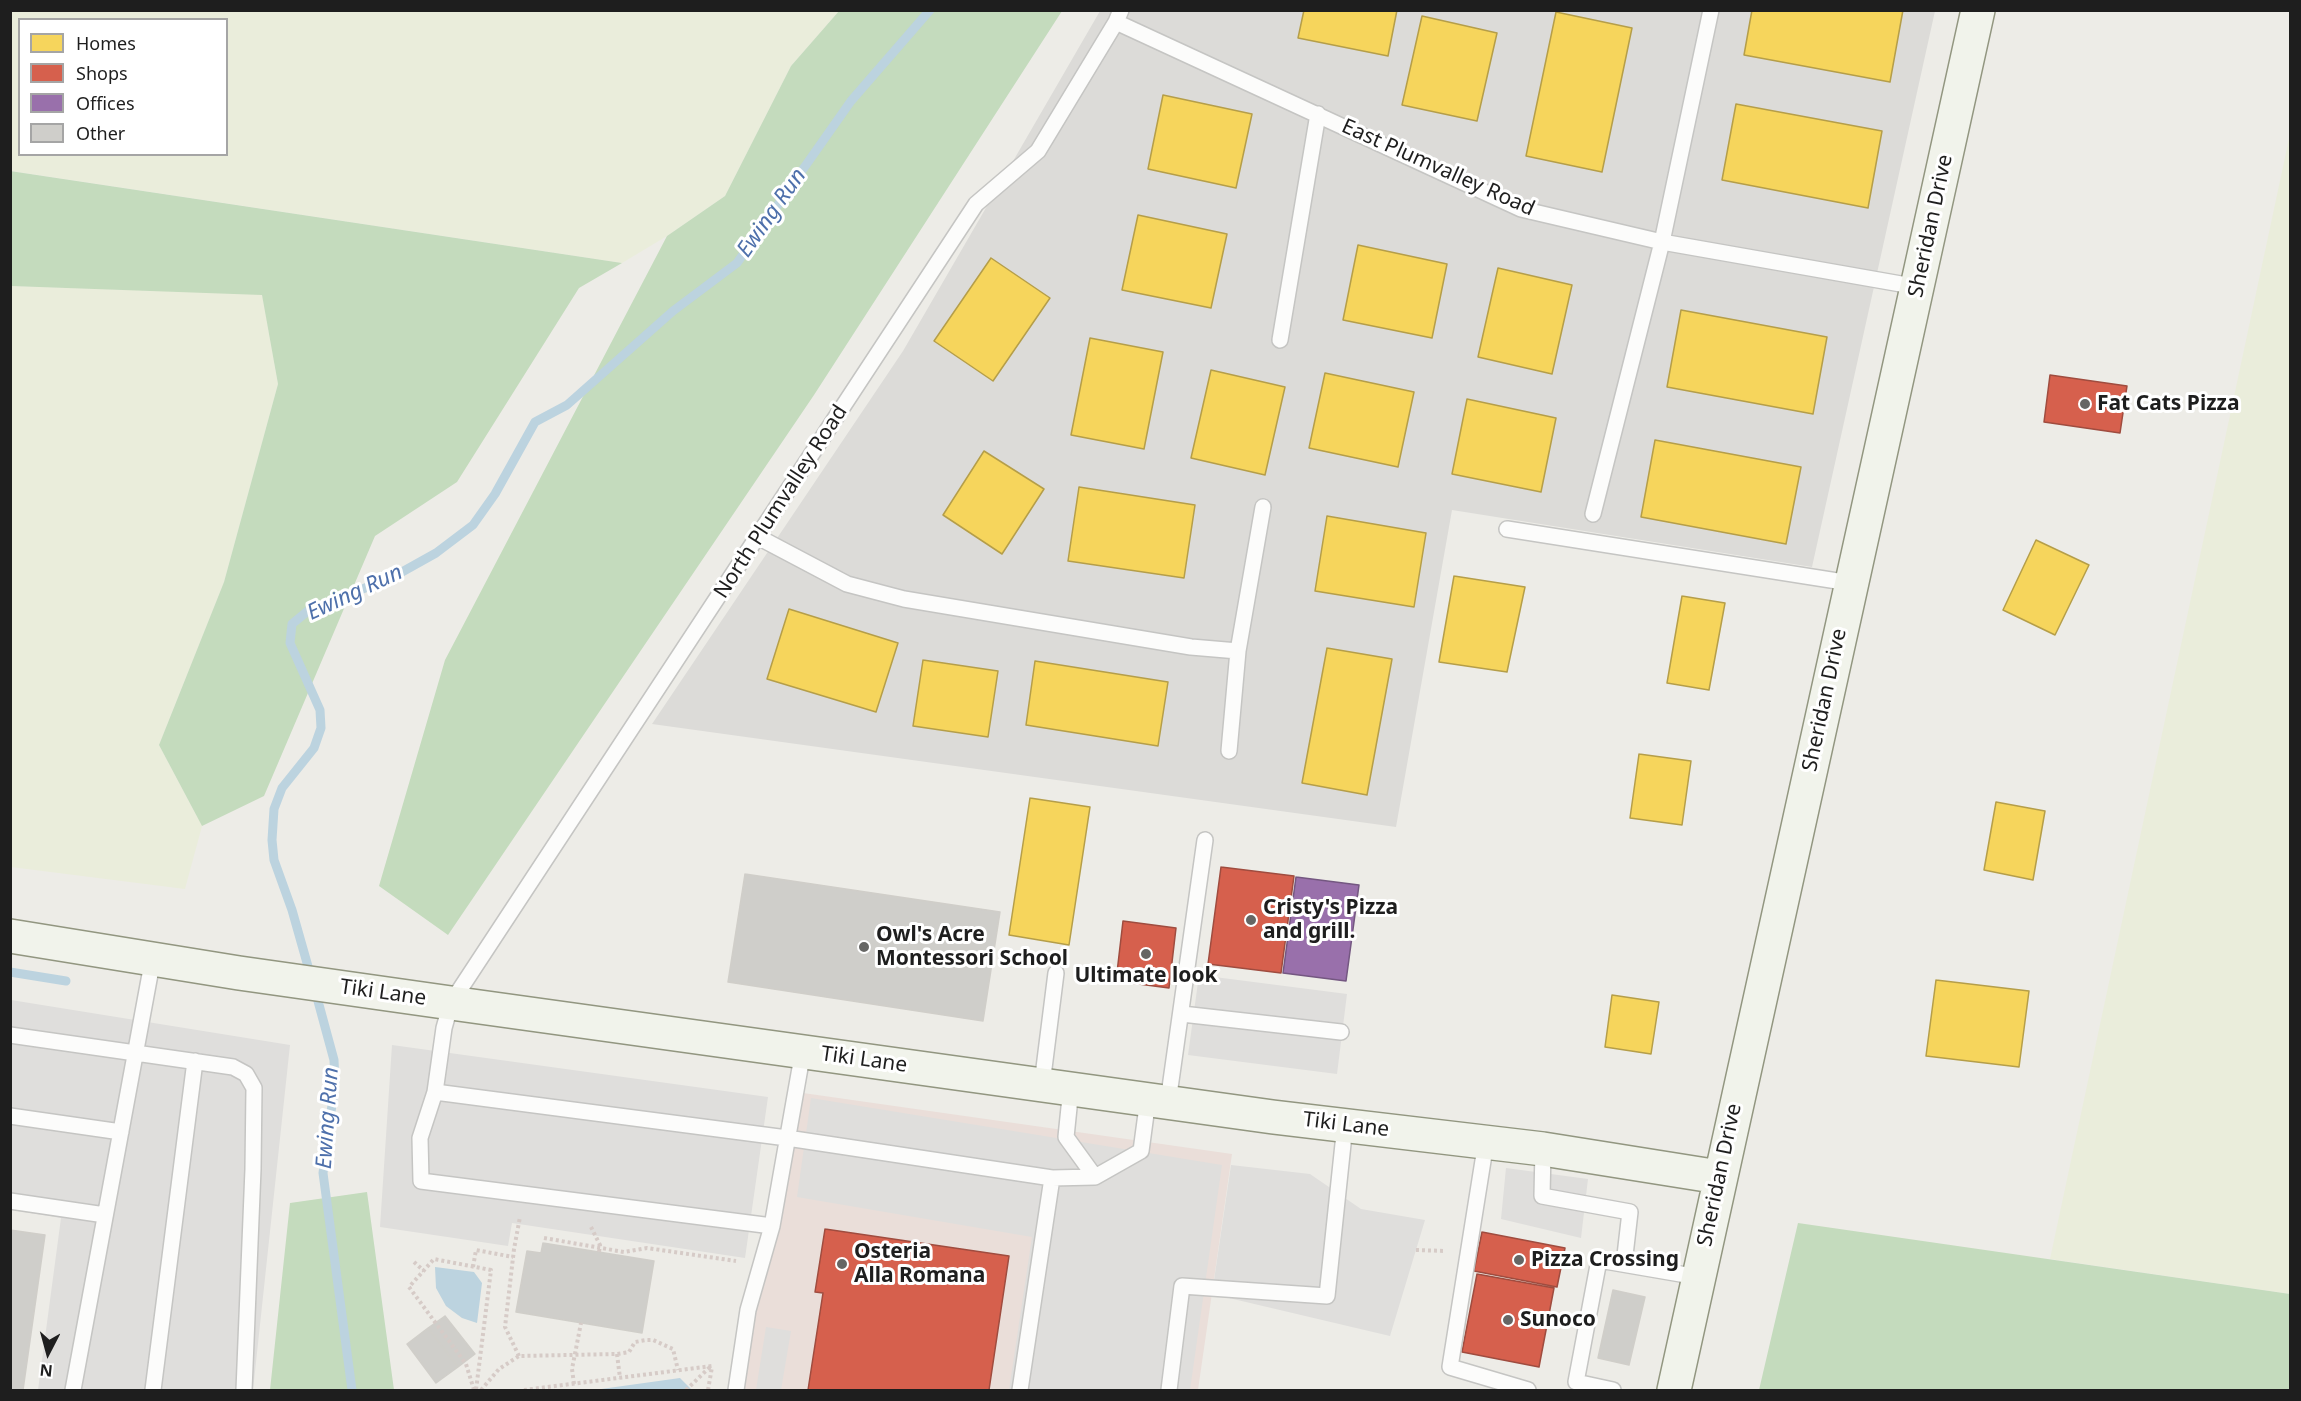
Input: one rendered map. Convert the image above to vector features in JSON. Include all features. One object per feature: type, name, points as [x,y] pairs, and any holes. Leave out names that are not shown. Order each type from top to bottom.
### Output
[{"type":"street","name":"Sheridan Drive","points":[[1674,1390],[1719,1177],[1978,10]]},
{"type":"street","name":"Tiki Lane","points":[[10,936],[239,973],[451,1003],[1158,1101],[1543,1149],[1719,1177]]},
{"type":"lane","points":[[1593,514],[1662,242],[1711,10]]},
{"type":"lane","name":"East Plumvalley Road","points":[[1119,16],[1318,114],[1521,209],[1662,242],[1918,288]]},
{"type":"lane","name":"North Plumvalley Road","points":[[525,1193],[421,1181],[420,1138],[435,1092],[444,1028],[451,1003],[976,204],[1038,151],[1119,16]]},
{"type":"lane","points":[[1280,340],[1318,114]]},
{"type":"lane","points":[[1229,751],[1238,651],[1263,507]]},
{"type":"lane","points":[[1507,529],[1851,583]]},
{"type":"lane","points":[[758,537],[847,584],[904,599],[1191,647],[1238,651]]},
{"type":"lane","points":[[435,1092],[787,1138],[1052,1178],[1095,1177],[1141,1151],[1158,1101],[1182,1014],[1205,840]]},
{"type":"lane","points":[[73,1390],[153,958]]},
{"type":"lane","points":[[1056,973],[1057,1086],[1066,1137],[1095,1177]]},
{"type":"lane","points":[[1182,1014],[1341,1032]]},
{"type":"lane","points":[[10,1035],[233,1067],[246,1074],[254,1088],[244,1390]]},
{"type":"lane","points":[[736,1390],[748,1310],[771,1226],[803,1051]]},
{"type":"lane","points":[[153,1390],[195,1061]]},
{"type":"lane","points":[[10,1116],[121,1132]]},
{"type":"lane","points":[[1169,1390],[1182,1286],[1327,1296],[1345,1125]]},
{"type":"lane","points":[[1486,1142],[1450,1367],[1528,1390]]},
{"type":"lane","points":[[1543,1149],[1542,1196],[1630,1212],[1624,1264]]},
{"type":"lane","points":[[1020,1390],[1052,1178]]},
{"type":"lane","points":[[525,1193],[771,1226]]},
{"type":"lane","points":[[10,1201],[105,1215]]},
{"type":"lane","points":[[1613,1390],[1575,1386],[1599,1260],[1698,1277]]},
{"type":"path","points":[[519,1356],[505,1327],[513,1257],[525,1193]]},
{"type":"path","points":[[544,1238],[624,1252],[647,1248],[736,1262]]},
{"type":"path","points":[[473,1267],[476,1250],[513,1257]]},
{"type":"path","points":[[1416,1250],[1468,1253]]},
{"type":"path","points":[[434,1259],[491,1270],[477,1390],[466,1364],[409,1287],[434,1259]]},
{"type":"path","points":[[414,1262],[424,1271]]},
{"type":"path","points":[[574,1384],[573,1369],[581,1323]]},
{"type":"path","points":[[477,1390],[500,1368],[519,1356],[617,1354],[629,1352],[634,1342],[652,1340],[673,1349],[678,1370]]},
{"type":"path","points":[[617,1354],[620,1378]]},
{"type":"path","points":[[524,1390],[712,1366]]},
{"type":"path","points":[[686,1390],[712,1366]]},
{"type":"path","points":[[708,1390],[712,1366]]},
{"type":"shaded area","points":[[1100,11],[1935,11],[1812,567],[1452,510],[1396,827],[652,724],[903,351]]},
{"type":"shaded area","points":[[1199,975],[1347,994],[1337,1074],[1188,1055]]},
{"type":"shaded area","points":[[11,1000],[290,1045],[253,1390],[38,1390],[61,1218],[11,1210]]},
{"type":"shaded area","points":[[392,1045],[768,1097],[745,1258],[512,1223],[508,1246],[380,1227]]},
{"type":"shaded area","points":[[789,1091],[1232,1154],[1198,1390],[744,1390]]},
{"type":"shaded area","points":[[811,1098],[1222,1165],[1190,1390],[1009,1390],[1032,1237],[797,1197]]},
{"type":"shaded area","points":[[1231,1165],[1310,1174],[1361,1209],[1425,1220],[1390,1336],[1212,1294]]},
{"type":"shaded area","points":[[1506,1168],[1588,1179],[1581,1238],[1501,1219]]},
{"type":"shaded area","points":[[766,1327],[791,1331],[781,1390],[756,1390]]},
{"type":"green space","points":[[10,11],[839,11],[791,66],[725,196],[667,236],[622,263],[11,171]]},
{"type":"green space","points":[[839,11],[1062,11],[814,395],[448,935],[379,886],[445,660],[667,236],[725,196],[791,66]]},
{"type":"green space","points":[[2290,134],[2290,1294],[2050,1259]]},
{"type":"green space","points":[[10,171],[622,263],[579,288],[457,482],[375,536],[264,796],[202,826],[159,745],[224,582],[278,384],[262,295],[11,286]]},
{"type":"green space","points":[[11,286],[262,294],[278,384],[224,582],[159,745],[202,826],[185,889],[11,867]]},
{"type":"green space","points":[[367,1192],[394,1390],[270,1390],[290,1203]]},
{"type":"green space","points":[[1798,1223],[2290,1294],[2290,1390],[1759,1390]]},
{"type":"water","points":[[435,1267],[474,1272],[482,1283],[477,1323],[462,1318],[446,1306],[436,1288]]},
{"type":"water","points":[[680,1378],[692,1390],[594,1390]]},
{"type":"building: Homes","points":[[1304,10],[1397,10],[1388,56],[1298,38]]},
{"type":"building: Homes","points":[[1752,10],[1903,10],[1890,82],[1744,55]]},
{"type":"building: Homes","points":[[1556,12],[1632,28],[1602,172],[1526,156]]},
{"type":"building: Homes","points":[[1422,16],[1497,33],[1477,121],[1402,105]]},
{"type":"building: Homes","points":[[1163,95],[1252,114],[1236,188],[1148,169]]},
{"type":"building: Homes","points":[[1736,104],[1882,131],[1868,208],[1722,180]]},
{"type":"building: Homes","points":[[1138,215],[1227,234],[1211,308],[1122,290]]},
{"type":"building: Homes","points":[[1358,245],[1447,264],[1432,338],[1343,320]]},
{"type":"building: Homes","points":[[991,258],[1050,298],[993,381],[934,341]]},
{"type":"building: Homes","points":[[1498,268],[1572,285],[1552,374],[1478,357]]},
{"type":"building: Homes","points":[[1681,310],[1827,337],[1813,414],[1667,387]]},
{"type":"building: Homes","points":[[1090,338],[1163,352],[1144,449],[1071,435]]},
{"type":"building: Homes","points":[[1211,370],[1285,387],[1265,475],[1191,458]]},
{"type":"building: Homes","points":[[1325,373],[1414,392],[1398,467],[1309,448]]},
{"type":"building: Homes","points":[[1467,399],[1556,418],[1541,492],[1452,474]]},
{"type":"building: Homes","points":[[1655,440],[1801,467],[1786,544],[1641,517]]},
{"type":"building: Homes","points":[[984,451],[1044,489],[1002,554],[943,515]]},
{"type":"building: Homes","points":[[1079,487],[1195,505],[1184,578],[1068,561]]},
{"type":"building: Homes","points":[[1327,516],[1426,533],[1414,607],[1315,591]]},
{"type":"building: Homes","points":[[2036,540],[2089,565],[2055,635],[2003,610]]},
{"type":"building: Homes","points":[[1454,576],[1525,587],[1507,672],[1439,662]]},
{"type":"building: Homes","points":[[1682,596],[1725,603],[1709,690],[1667,683]]},
{"type":"building: Homes","points":[[789,609],[898,643],[876,712],[767,679]]},
{"type":"building: Homes","points":[[1327,648],[1392,659],[1367,795],[1302,783]]},
{"type":"building: Homes","points":[[923,660],[998,671],[988,737],[913,726]]},
{"type":"building: Homes","points":[[1035,661],[1168,682],[1158,746],[1026,725]]},
{"type":"building: Homes","points":[[1639,754],[1691,761],[1682,825],[1630,818]]},
{"type":"building: Homes","points":[[1030,798],[1090,807],[1069,945],[1009,935]]},
{"type":"building: Homes","points":[[1996,802],[2045,811],[2033,880],[1984,870]]},
{"type":"building: Homes","points":[[1936,980],[2029,991],[2019,1067],[1926,1056]]},
{"type":"building: Homes","points":[[1612,995],[1659,1002],[1651,1054],[1605,1047]]},
{"type":"building: Shops","name":"Fat Cats Pizza","points":[[2050,375],[2127,386],[2120,433],[2044,422]]},
{"type":"building: Shops","name":"Cristy's Pizza and grill.","points":[[1221,867],[1294,876],[1281,973],[1208,964]]},
{"type":"building: Shops","name":"Ultimate look","points":[[1123,921],[1176,928],[1169,988],[1116,981]]},
{"type":"building: Shops","points":[[825,1229],[1009,1256],[989,1390],[808,1390],[823,1293],[815,1292]]},
{"type":"building: Shops","name":"Pizza Crossing","points":[[1482,1232],[1565,1248],[1557,1287],[1474,1271]]},
{"type":"building: Shops","name":"Sunoco","points":[[1477,1274],[1554,1288],[1539,1367],[1462,1352]]},
{"type":"building: Offices","points":[[1296,877],[1359,885],[1346,981],[1283,973]]},
{"type":"building: Other","name":"Owl's Acre Montessori School","points":[[745,874],[1000,912],[983,1021],[728,982]]},
{"type":"building: Other","points":[[10,1230],[45,1235],[23,1390],[10,1390]]},
{"type":"building: Other","points":[[543,1243],[654,1261],[642,1333],[516,1312],[527,1251],[541,1253]]},
{"type":"building: Other","points":[[1613,1290],[1645,1297],[1629,1365],[1598,1358]]},
{"type":"building: Other","points":[[445,1316],[475,1354],[458,1367],[428,1328]]},
{"type":"building: Other","points":[[428,1328],[458,1367],[436,1383],[407,1344]]},
{"type":"waterway","name":"Ewing Run","points":[[311,977],[292,910],[274,860],[272,840],[274,809],[282,788],[314,748],[321,728],[320,710],[290,643],[292,624],[309,610],[393,577],[436,553],[473,525],[495,494],[535,422],[567,405],[673,311],[737,263],[851,101],[930,10]]},
{"type":"waterway","points":[[10,972],[66,981]]},
{"type":"waterway","name":"Ewing Run","points":[[315,990],[334,1060],[335,1082],[323,1173],[352,1390]]},
{"type":"place","name":"Fat Cats Pizza","points":[[2085,404]]},
{"type":"place","name":"Cristy's Pizza and grill.","points":[[1251,920]]},
{"type":"place","name":"Owl's Acre Montessori School","points":[[864,947]]},
{"type":"place","name":"Ultimate look","points":[[1146,954]]},
{"type":"place","name":"Pizza Crossing","points":[[1519,1260]]},
{"type":"place","name":"Osteria Alla Romana","points":[[842,1264]]},
{"type":"place","name":"Sunoco","points":[[1508,1320]]}]
